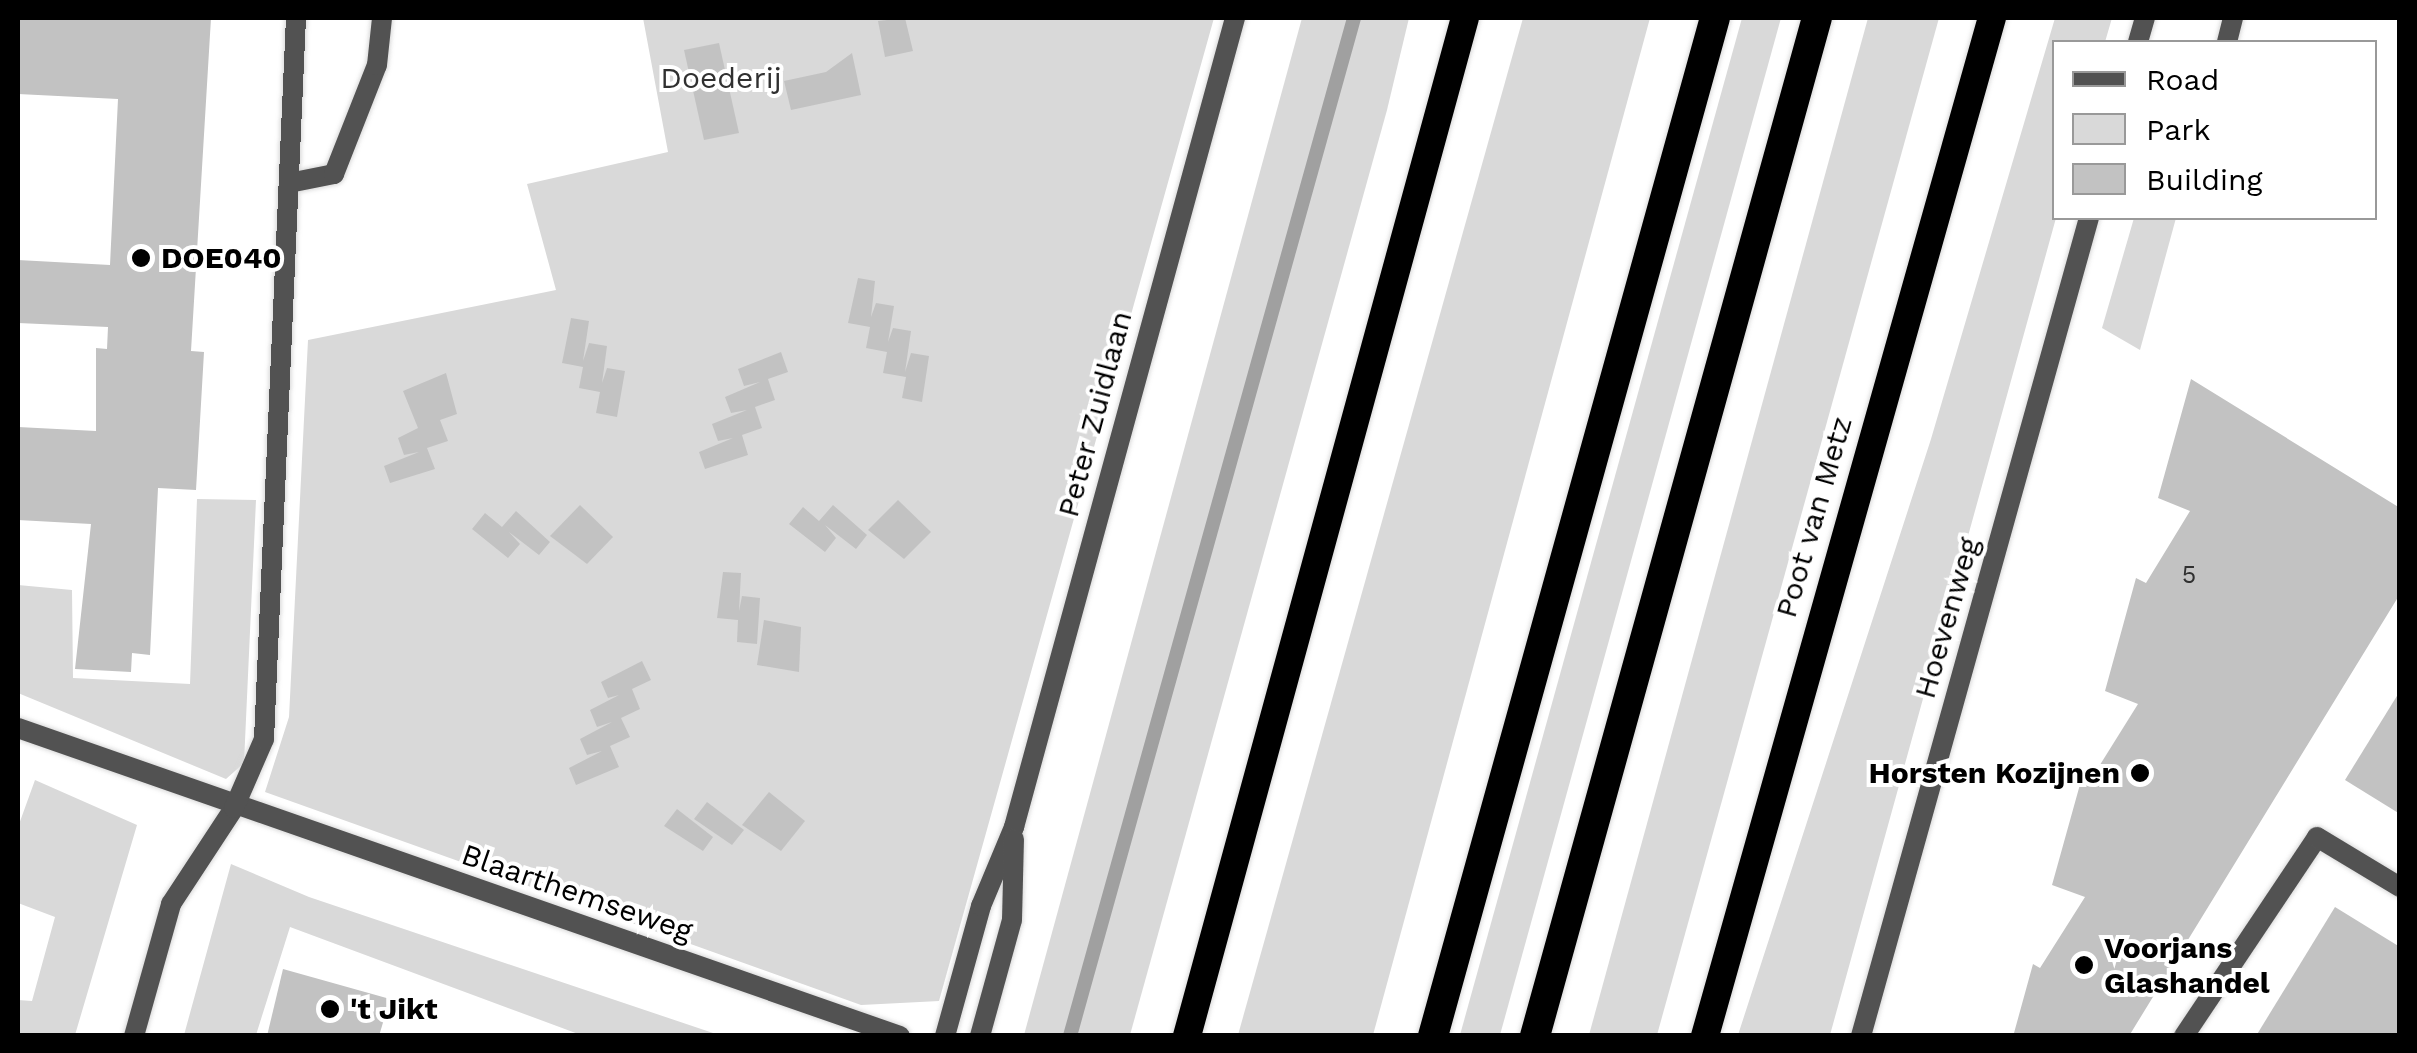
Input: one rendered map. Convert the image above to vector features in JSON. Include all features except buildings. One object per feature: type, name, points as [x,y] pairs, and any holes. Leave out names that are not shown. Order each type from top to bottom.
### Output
[{"type":"highway","points":[[1449,72],[1452,18]]},
{"type":"highway","points":[[1187,1036],[1465,18]]},
{"type":"highway","points":[[1433,1036],[1715,18]]},
{"type":"highway","points":[[1535,1036],[1817,18]]},
{"type":"highway","name":"Poot van Metz","points":[[1705,1036],[1992,18]]},
{"type":"street","points":[[134,1036],[171,904],[234,808],[264,739],[296,18]]},
{"type":"street","points":[[288,183],[334,174],[378,65],[382,18]]},
{"type":"street","name":"Peter Zuidlaan","points":[[945,1036],[980,906],[1014,827],[1235,18]]},
{"type":"street","name":"Hoevenweg","points":[[1862,1036],[2089,220]]},
{"type":"street","name":"Blaarthemseweg","points":[[18,728],[234,808],[900,1036]]},
{"type":"street","name":"Peter Zuidlaan","points":[[980,1036],[1012,920],[1014,827]]},
{"type":"street","points":[[2184,1036],[2317,836],[2400,887]]},
{"type":"green space","name":"Doederij","points":[[643,18],[1214,18],[939,1001],[861,1005],[265,792],[289,717],[308,340],[556,290],[527,184],[668,152]]},
{"type":"green space","points":[[1302,18],[1409,18],[1387,110],[1130,1035],[1024,1035]]},
{"type":"green space","points":[[1523,18],[1650,18],[1373,1035],[1238,1035]]},
{"type":"green space","points":[[1742,18],[1781,18],[1500,1035],[1460,1035]]},
{"type":"green space","points":[[1868,18],[1939,18],[1657,1035],[1589,1035]]},
{"type":"green space","points":[[2055,18],[2112,18],[2106,40],[2052,40],[2052,220],[2055,220],[1830,1035],[1738,1035],[1931,439]]},
{"type":"green space","points":[[2133,220],[2175,220],[2140,350],[2102,328]]},
{"type":"green space","points":[[197,499],[256,500],[244,763],[226,779],[18,693],[18,585],[72,590],[73,678],[190,684]]},
{"type":"green space","points":[[35,780],[137,825],[75,1035],[18,1035],[18,1000],[32,1001],[55,917],[18,903],[18,827]]},
{"type":"green space","points":[[231,864],[309,897],[719,1035],[581,1035],[290,927],[256,1035],[184,1035]]},
{"type":"waterway","points":[[1070,1036],[1354,18]]},
{"type":"place","name":"DOE040","points":[[141,258]]},
{"type":"place","name":"Horsten Kozijnen","points":[[2140,773]]},
{"type":"place","name":"Voorjans Glashandel","points":[[2084,965]]},
{"type":"place","name":"'t Jikt","points":[[330,1009]]}]
